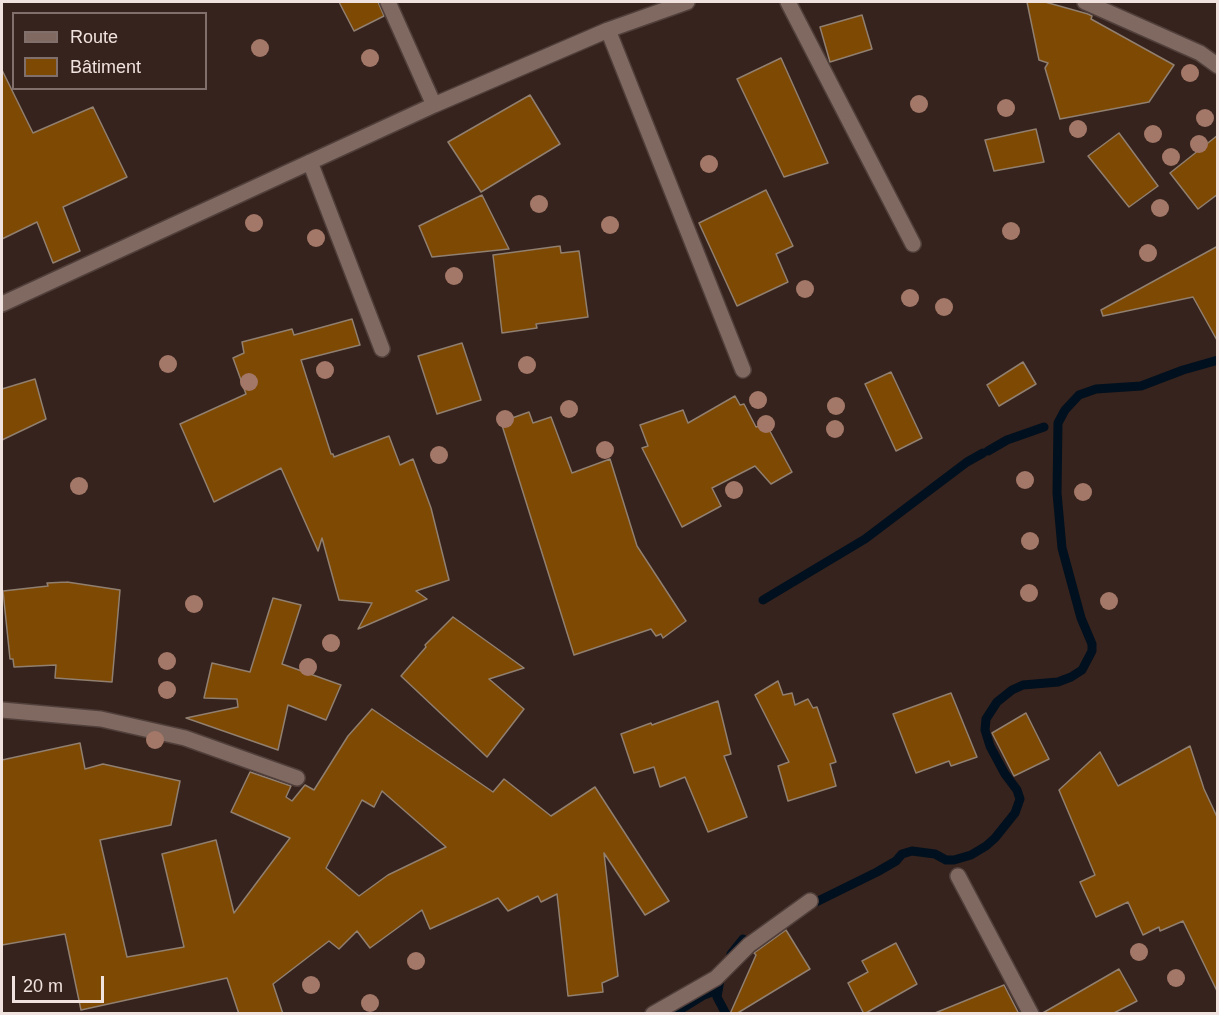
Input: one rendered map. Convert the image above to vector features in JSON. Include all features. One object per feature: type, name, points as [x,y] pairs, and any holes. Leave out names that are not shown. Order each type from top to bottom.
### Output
[{"type":"street","points":[[388,2],[434,105]]},
{"type":"street","points":[[4,297],[434,105],[608,30],[687,2]]},
{"type":"street","points":[[788,2],[912,244]]},
{"type":"street","points":[[1085,2],[1200,53],[1218,66]]},
{"type":"street","points":[[608,30],[743,370]]},
{"type":"street","points":[[310,162],[382,350]]},
{"type":"street","points":[[2,710],[101,718],[184,738],[297,778]]},
{"type":"street","points":[[957,876],[1031,1014]]},
{"type":"street","points":[[653,1014],[716,978],[749,945],[810,901]]},
{"type":"building","points":[[339,2],[378,2],[384,16],[354,31]]},
{"type":"building","points":[[1027,2],[1045,2],[1088,14],[1092,16],[1091,19],[1174,65],[1149,102],[1060,119],[1045,68],[1048,63],[1039,60]]},
{"type":"building","points":[[862,15],[872,49],[830,62],[820,27]]},
{"type":"building","points":[[781,58],[828,163],[784,177],[737,79]]},
{"type":"building","points":[[2,70],[33,133],[93,107],[127,177],[63,207],[80,251],[53,263],[37,222],[2,239]]},
{"type":"building","points":[[530,95],[560,144],[481,192],[448,142]]},
{"type":"building","points":[[1036,129],[1044,162],[994,171],[985,140]]},
{"type":"building","points":[[1119,133],[1158,186],[1129,207],[1088,156]]},
{"type":"building","points":[[1218,135],[1218,194],[1198,209],[1170,173]]},
{"type":"building","points":[[766,190],[793,246],[776,254],[788,282],[737,306],[699,223]]},
{"type":"building","points":[[482,195],[509,249],[432,257],[419,226]]},
{"type":"building","points":[[560,246],[561,253],[579,251],[588,317],[536,324],[537,328],[502,333],[493,255]]},
{"type":"building","points":[[1218,246],[1218,342],[1193,297],[1103,316],[1101,310]]},
{"type":"building","points":[[352,319],[360,345],[301,360],[331,454],[334,457],[389,436],[400,465],[413,459],[431,508],[449,580],[416,591],[427,599],[358,629],[372,603],[339,600],[322,538],[318,551],[281,468],[214,502],[180,424],[246,394],[233,358],[244,353],[242,342],[292,329],[294,335]]},
{"type":"building","points":[[462,343],[481,400],[437,414],[418,356]]},
{"type":"building","points":[[1023,362],[1036,384],[999,406],[987,385]]},
{"type":"building","points":[[891,372],[922,438],[896,451],[865,384]]},
{"type":"building","points":[[35,379],[46,419],[2,440],[2,389]]},
{"type":"building","points":[[735,396],[740,405],[744,404],[756,427],[766,424],[792,472],[771,484],[755,466],[712,488],[721,506],[682,527],[642,448],[648,446],[640,425],[683,410],[688,423]]},
{"type":"building","points":[[529,412],[533,423],[551,417],[572,473],[610,459],[637,546],[686,621],[663,638],[661,634],[656,636],[651,629],[574,655],[501,422]]},
{"type":"building","points":[[67,582],[120,590],[112,682],[55,678],[56,665],[14,667],[13,659],[10,659],[3,591]]},
{"type":"building","points":[[273,598],[301,605],[282,664],[341,685],[326,720],[288,705],[278,750],[186,718],[238,707],[237,699],[204,698],[212,663],[250,672]]},
{"type":"building","points":[[453,617],[524,668],[489,679],[524,709],[487,757],[401,676],[426,647],[425,645]]},
{"type":"building","points":[[778,681],[783,695],[792,693],[795,705],[808,699],[813,708],[817,707],[836,762],[830,764],[836,786],[788,801],[778,766],[789,762],[755,695]]},
{"type":"building","points":[[951,693],[977,757],[951,766],[949,761],[916,773],[893,714]]},
{"type":"building","points":[[718,701],[731,754],[724,756],[747,817],[708,832],[685,777],[660,787],[654,767],[634,773],[621,734]]},
{"type":"building","points":[[372,709],[493,792],[504,779],[551,816],[595,787],[669,901],[645,915],[604,853],[618,976],[602,983],[603,992],[568,996],[557,894],[541,902],[538,896],[508,911],[498,898],[430,929],[422,910],[370,948],[357,931],[339,949],[329,941],[273,984],[283,1014],[239,1014],[227,978],[81,1010],[65,934],[2,945],[2,760],[80,743],[85,769],[103,764],[180,781],[171,825],[100,840],[127,957],[184,947],[162,854],[216,840],[234,913],[290,838],[231,812],[250,772],[291,786],[286,797],[292,801],[305,785],[314,790],[348,736]],"holes":[[[382,791],[446,847],[388,875],[359,896],[326,868],[362,800],[374,807]]]},
{"type":"building","points":[[1026,713],[1049,759],[1014,776],[992,733]]},
{"type":"building","points":[[1190,746],[1204,789],[1218,819],[1218,993],[1183,921],[1160,931],[1159,927],[1143,935],[1128,902],[1096,917],[1080,882],[1095,875],[1059,790],[1100,752],[1118,786]]},
{"type":"building","points":[[786,930],[810,969],[736,1014],[730,1014],[756,955],[754,953]]},
{"type":"building","points":[[896,943],[917,984],[864,1014],[848,983],[868,972],[862,961]]},
{"type":"building","points":[[1119,969],[1137,1001],[1112,1014],[1041,1014]]},
{"type":"building","points":[[1004,985],[1019,1014],[935,1014],[935,1013]]},
{"type":"waterway","points":[[808,906],[877,872],[896,861],[902,854],[912,851],[935,854],[946,860],[971,855],[995,838],[1015,813],[1020,799],[1017,790],[1005,774],[990,746],[985,730],[986,719],[997,702],[1012,690],[1023,685],[1058,682],[1082,670],[1092,651],[1092,644],[1081,618],[1062,548],[1057,493],[1058,423],[1065,410],[1079,395],[1096,389],[1141,386],[1218,360]]},
{"type":"waterway","points":[[988,451],[1007,440],[1044,427]]},
{"type":"waterway","points":[[763,600],[865,539],[967,462],[983,453]]},
{"type":"waterway","points":[[731,954],[743,939]]},
{"type":"waterway","points":[[721,974],[717,997],[726,1014]]},
{"type":"waterway","points":[[673,1014],[704,995],[718,990]]}]
